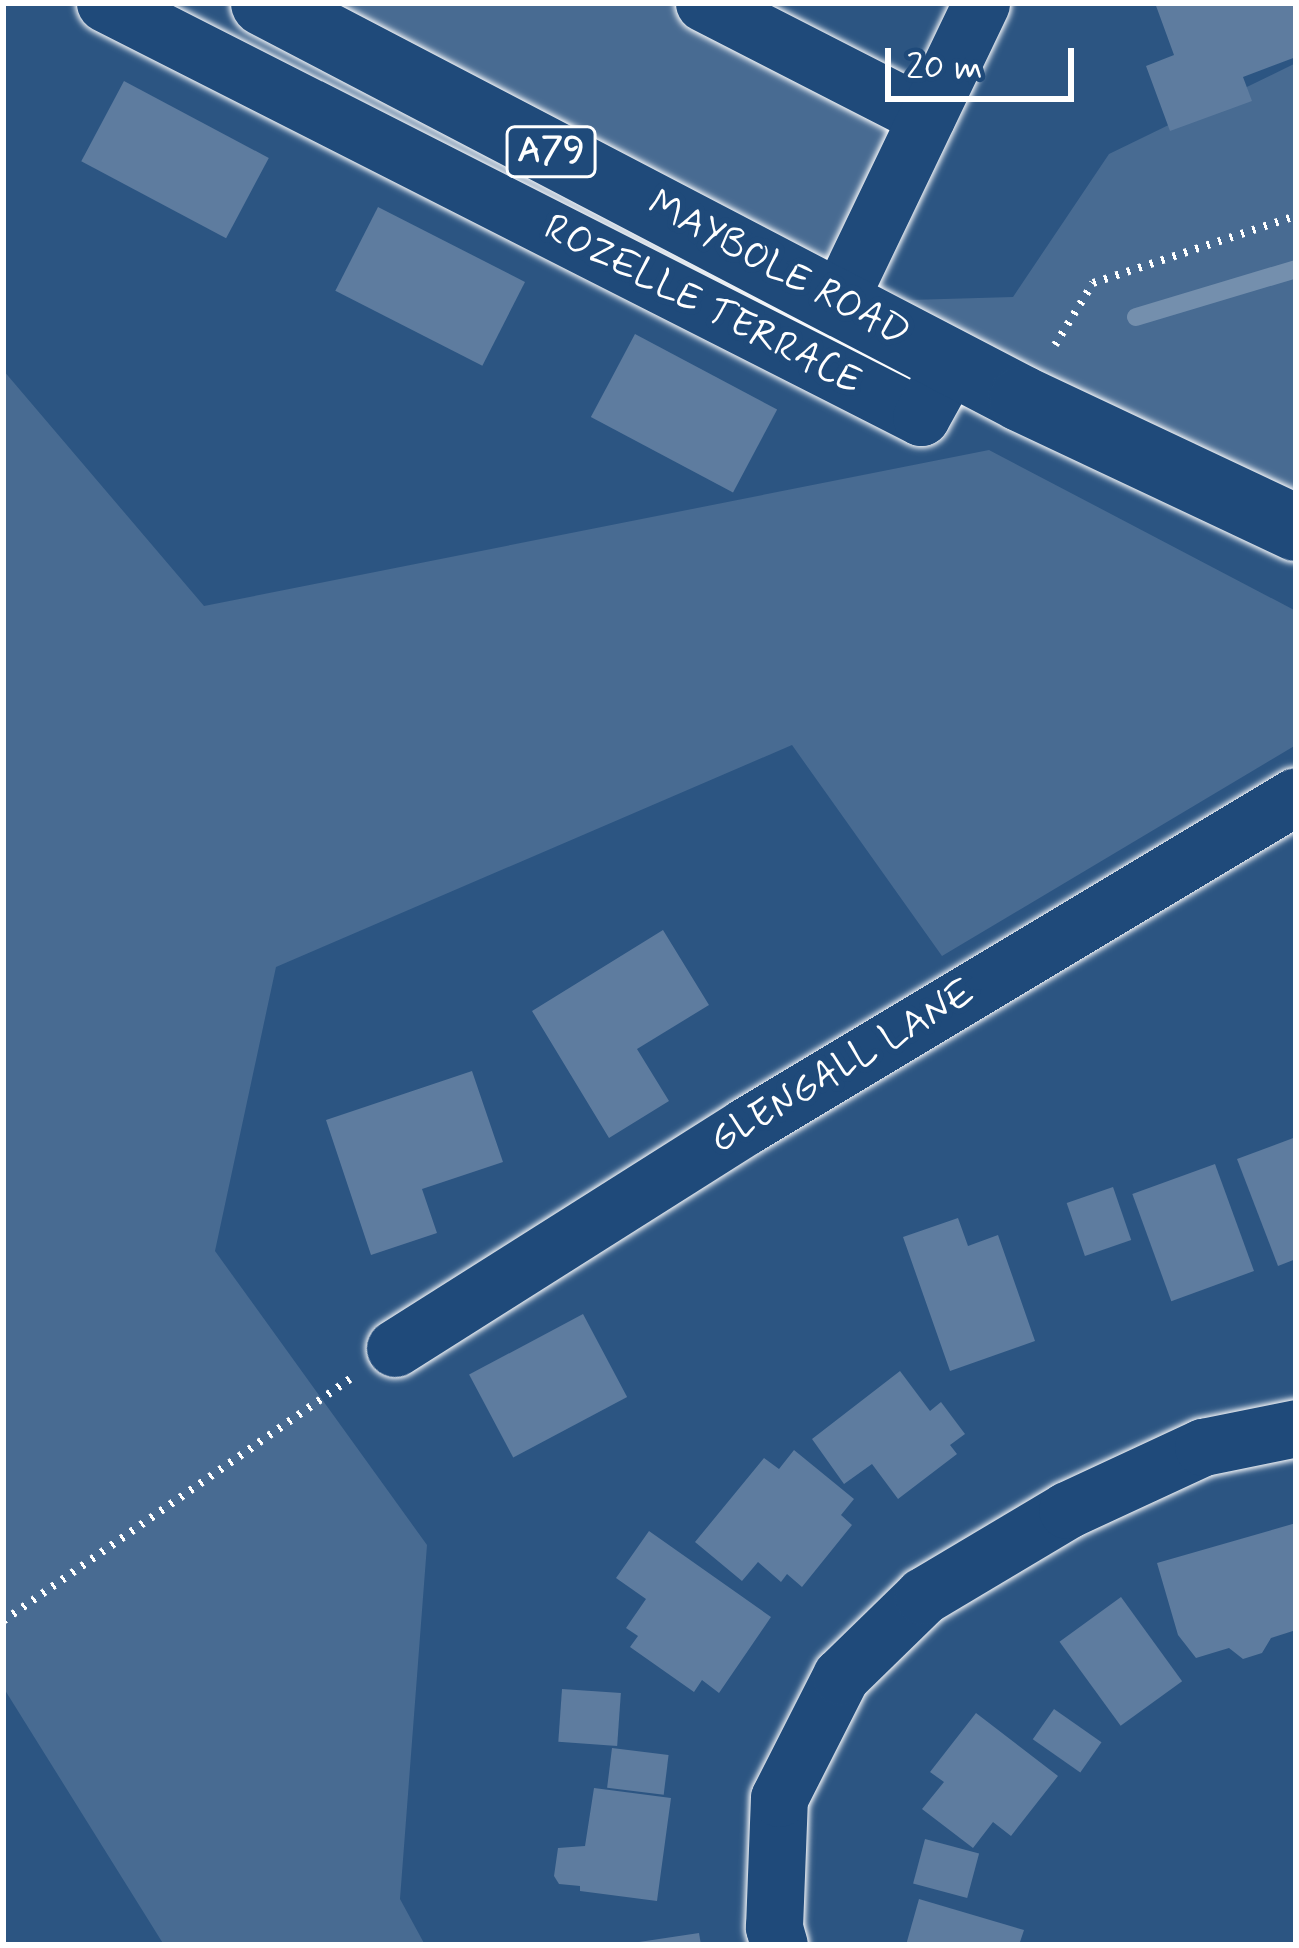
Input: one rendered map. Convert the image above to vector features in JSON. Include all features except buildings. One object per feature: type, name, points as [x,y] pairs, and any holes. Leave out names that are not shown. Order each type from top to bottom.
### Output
[{"type":"main road","name":"MAYBOLE ROAD","points":[[264,3],[952,361],[1296,528]]},
{"type":"street","name":"ROZELLE TERRACE","points":[[105,3],[921,417],[952,361]]},
{"type":"street","points":[[704,3],[927,117]]},
{"type":"street","points":[[838,302],[981,3]]},
{"type":"street","name":"GLENGALL LANE","points":[[395,1348],[746,1126],[1296,796]]},
{"type":"street","points":[[779,1945],[774,1927],[779,1798],[841,1676],[923,1596],[1067,1510],[1204,1447],[1296,1428]]},
{"type":"path","points":[[1093,283],[1296,216]]},
{"type":"path","points":[[3,1621],[395,1348]]},
{"type":"shaded area","points":[[264,3],[704,3],[927,117],[840,302],[1013,297],[1109,154],[1296,63],[1296,528],[1022,399]]},
{"type":"shaded area","points":[[3,370],[204,606],[989,450],[1296,611],[1296,745],[942,956],[792,745],[276,967],[215,1251],[427,1545],[400,1899],[425,1945],[164,1945],[3,1687]]},
{"type":"waterway","points":[[1136,317],[1296,269]]}]
